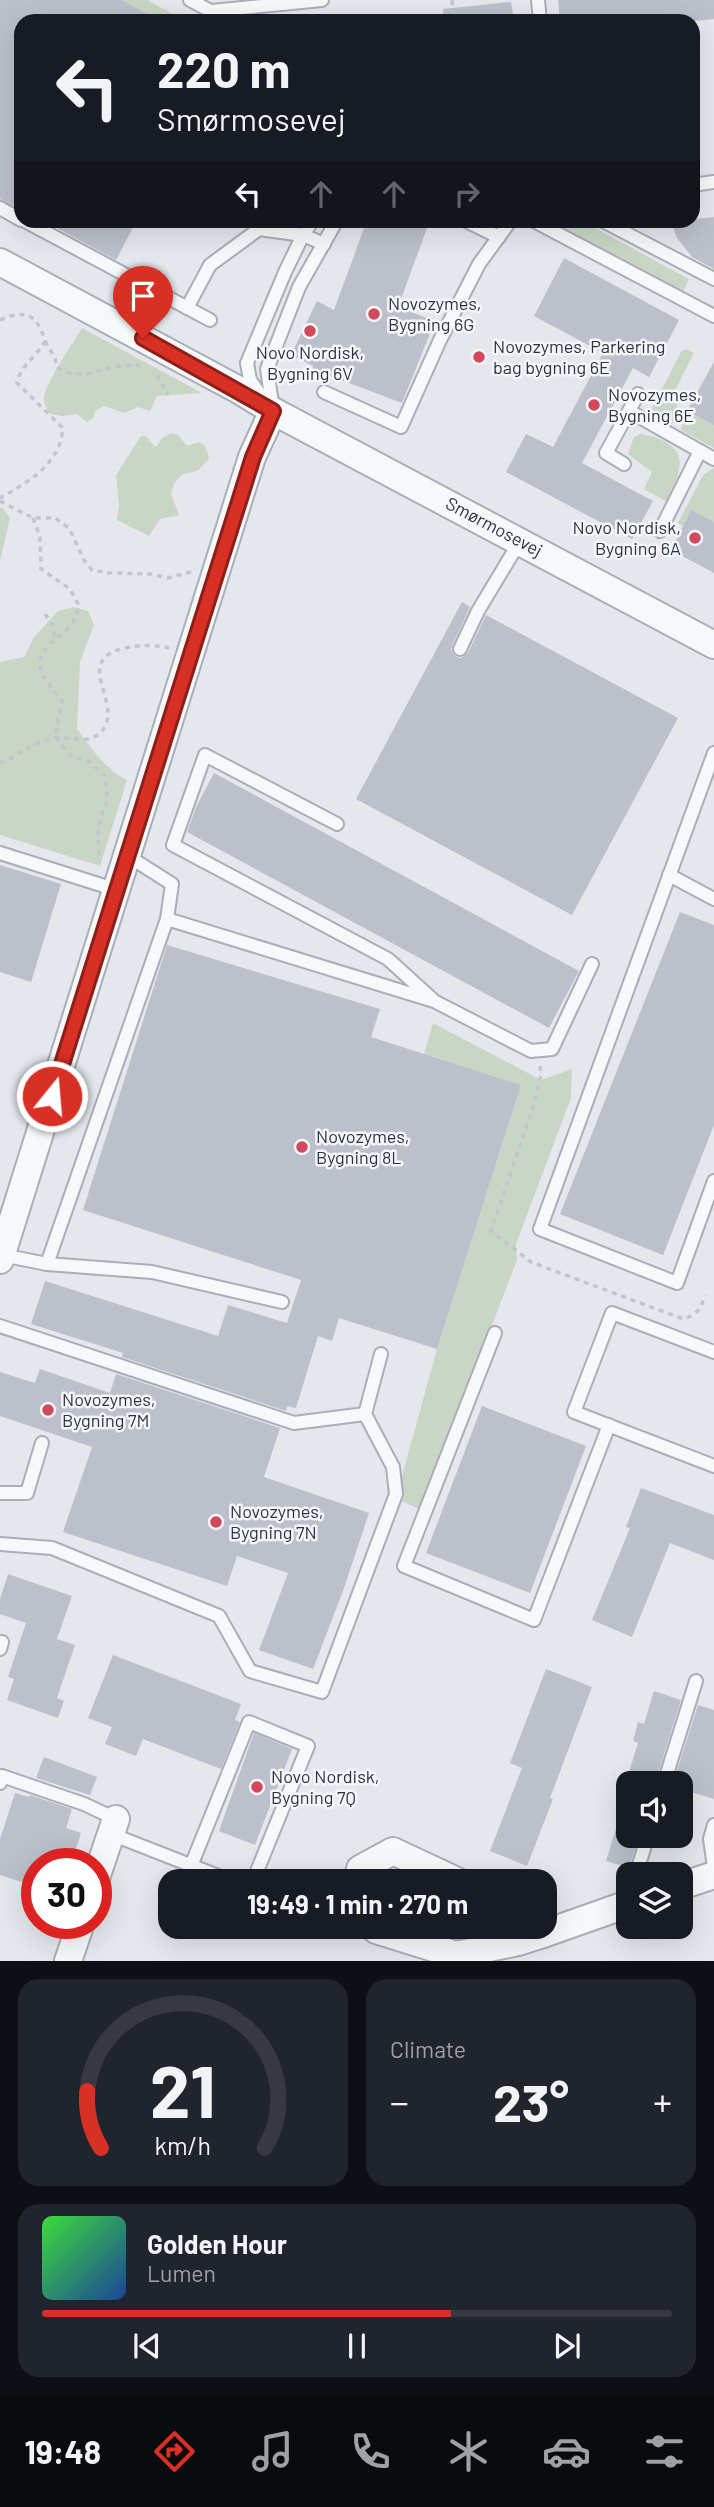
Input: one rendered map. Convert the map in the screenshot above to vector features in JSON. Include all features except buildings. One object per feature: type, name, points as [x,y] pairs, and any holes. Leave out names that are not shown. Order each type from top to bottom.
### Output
[{"type":"street","name":"Smørmosevej","points":[[0,262],[273,411],[714,645]]},
{"type":"street","points":[[1,1257],[253,457],[273,411]]},
{"type":"street","points":[[106,1848],[114,1826]]},
{"type":"street","points":[[360,1869],[393,1851],[431,1869]]},
{"type":"street","points":[[693,1882],[714,1875]]},
{"type":"street","points":[[557,1925],[616,1908]]},
{"type":"street","points":[[68,1961],[76,1939]]},
{"type":"street","points":[[405,1939],[456,1955],[523,1939]]},
{"type":"lane","points":[[190,0],[217,14]]},
{"type":"lane","points":[[212,11],[322,0]]},
{"type":"lane","points":[[37,228],[210,320]]},
{"type":"lane","name":"Smørmosevej","points":[[273,411],[250,380],[247,363],[308,228]]},
{"type":"lane","points":[[273,411],[267,369],[299,287],[333,228]]},
{"type":"lane","points":[[482,228],[499,236]]},
{"type":"lane","points":[[324,392],[401,427],[440,340],[479,264],[505,228]]},
{"type":"lane","points":[[547,228],[714,316]]},
{"type":"lane","points":[[616,228],[714,279]]},
{"type":"lane","points":[[187,307],[210,265],[259,229],[303,235],[324,244]]},
{"type":"lane","points":[[624,464],[606,453],[638,394]]},
{"type":"lane","points":[[629,411],[714,459]]},
{"type":"lane","points":[[660,531],[700,452]]},
{"type":"lane","points":[[460,649],[478,611],[520,541]]},
{"type":"lane","points":[[714,753],[540,1229],[677,1283],[714,1181]]},
{"type":"lane","points":[[337,824],[205,755],[173,845],[388,959],[434,1000]]},
{"type":"lane","points":[[0,853],[172,884],[167,919],[47,1264]]},
{"type":"lane","points":[[669,875],[714,899]]},
{"type":"lane","points":[[167,919],[434,1000],[531,1051],[552,1049],[592,964]]},
{"type":"lane","points":[[1,1257],[47,1264],[152,1272],[282,1302]]},
{"type":"lane","points":[[714,1352],[611,1313],[574,1412],[714,1466]]},
{"type":"lane","points":[[0,1326],[293,1423],[365,1414]]},
{"type":"lane","points":[[495,1333],[404,1566],[534,1620],[610,1425]]},
{"type":"lane","points":[[0,1544],[52,1548],[219,1616],[250,1671],[323,1692],[396,1494],[393,1467],[365,1414],[381,1354]]},
{"type":"lane","points":[[0,1493],[27,1493],[42,1443]]},
{"type":"lane","points":[[668,1771],[696,1681]]},
{"type":"lane","points":[[191,1866],[249,1722],[308,1746],[258,1869]]},
{"type":"lane","points":[[0,1783],[2,1776],[84,1804],[114,1826],[199,1869]]},
{"type":"lane","points":[[714,1825],[710,1839],[714,1867]]},
{"type":"path","points":[[0,320],[22,314],[35,319],[55,358],[57,368],[66,374],[81,375],[105,368],[137,365],[158,376],[168,395]]},
{"type":"path","points":[[45,341],[38,354],[19,371],[17,383],[63,428],[61,443],[40,473],[0,499],[33,517],[55,518],[69,528],[84,560],[92,570],[150,574],[168,579],[194,572],[217,576]]},
{"type":"path","points":[[33,517],[40,537],[41,569],[70,589],[78,604],[72,624],[43,653],[40,665],[43,676],[62,701],[55,737]]},
{"type":"path","points":[[45,614],[52,624],[55,639]]},
{"type":"path","points":[[0,763],[55,737],[89,739],[101,732],[108,718],[108,701],[99,674],[103,661],[112,651],[137,645],[165,646],[192,654]]},
{"type":"path","points":[[55,737],[71,756],[90,762],[105,776],[108,798],[98,827],[99,871],[122,876]]},
{"type":"path","points":[[552,1049],[539,1068],[541,1075],[534,1104],[491,1231],[531,1262],[683,1318],[694,1316],[702,1306],[705,1296]]},
{"type":"green space","points":[[121,0],[147,0],[173,14],[146,14]]},
{"type":"green space","points":[[555,228],[595,228],[689,279],[681,296]]},
{"type":"green space","points":[[82,328],[202,393],[157,396],[150,411],[138,407],[124,413],[104,406],[95,411],[94,417],[87,422],[77,414],[50,414],[44,398],[46,391]]},
{"type":"green space","points":[[686,349],[694,353],[673,394],[677,396],[677,416],[672,424],[653,414],[652,408],[681,352]]},
{"type":"green space","points":[[687,411],[714,425],[714,448],[681,430]]},
{"type":"green space","points":[[171,433],[178,435],[187,446],[199,442],[202,444],[209,459],[197,471],[183,474],[174,483],[171,494],[179,515],[160,519],[149,536],[117,520],[119,505],[116,475],[141,436],[146,436],[157,446],[162,438]]},
{"type":"green space","points":[[641,434],[657,438],[676,450],[680,467],[667,502],[644,489],[652,472],[628,454],[634,437]]},
{"type":"green space","points":[[714,468],[714,522],[691,510],[683,526],[678,523],[703,475]]},
{"type":"green space","points":[[2,507],[10,518],[0,561],[0,508]]},
{"type":"green space","points":[[74,607],[88,611],[94,625],[80,662],[77,729],[105,764],[127,780],[100,866],[0,835],[0,662],[24,657],[34,637],[58,611]]},
{"type":"green space","points":[[433,1023],[541,1080],[572,1069],[571,1098],[516,1244],[517,1260],[421,1510],[402,1501],[399,1487],[437,1349],[521,1085],[424,1054]]},
{"type":"place","name":"Novozymes, Bygning 6G","points":[[374,314]]},
{"type":"place","name":"Novo Nordisk, Bygning 6V","points":[[310,331]]},
{"type":"place","name":"Novozymes, Parkering bag bygning 6E","points":[[479,357]]},
{"type":"place","name":"Novozymes, Bygning 6E","points":[[594,405]]},
{"type":"place","name":"Novo Nordisk, Bygning 6A","points":[[695,538]]},
{"type":"place","name":"Novozymes, Bygning 8L","points":[[302,1147]]},
{"type":"place","name":"Novozymes, Bygning 7M","points":[[48,1410]]},
{"type":"place","name":"Novozymes, Bygning 7N","points":[[216,1522]]},
{"type":"place","name":"Novo Nordisk, Bygning 7Q","points":[[257,1787]]},
{"type":"route","points":[[52,1096],[253,457],[273,411],[143,338]]}]
